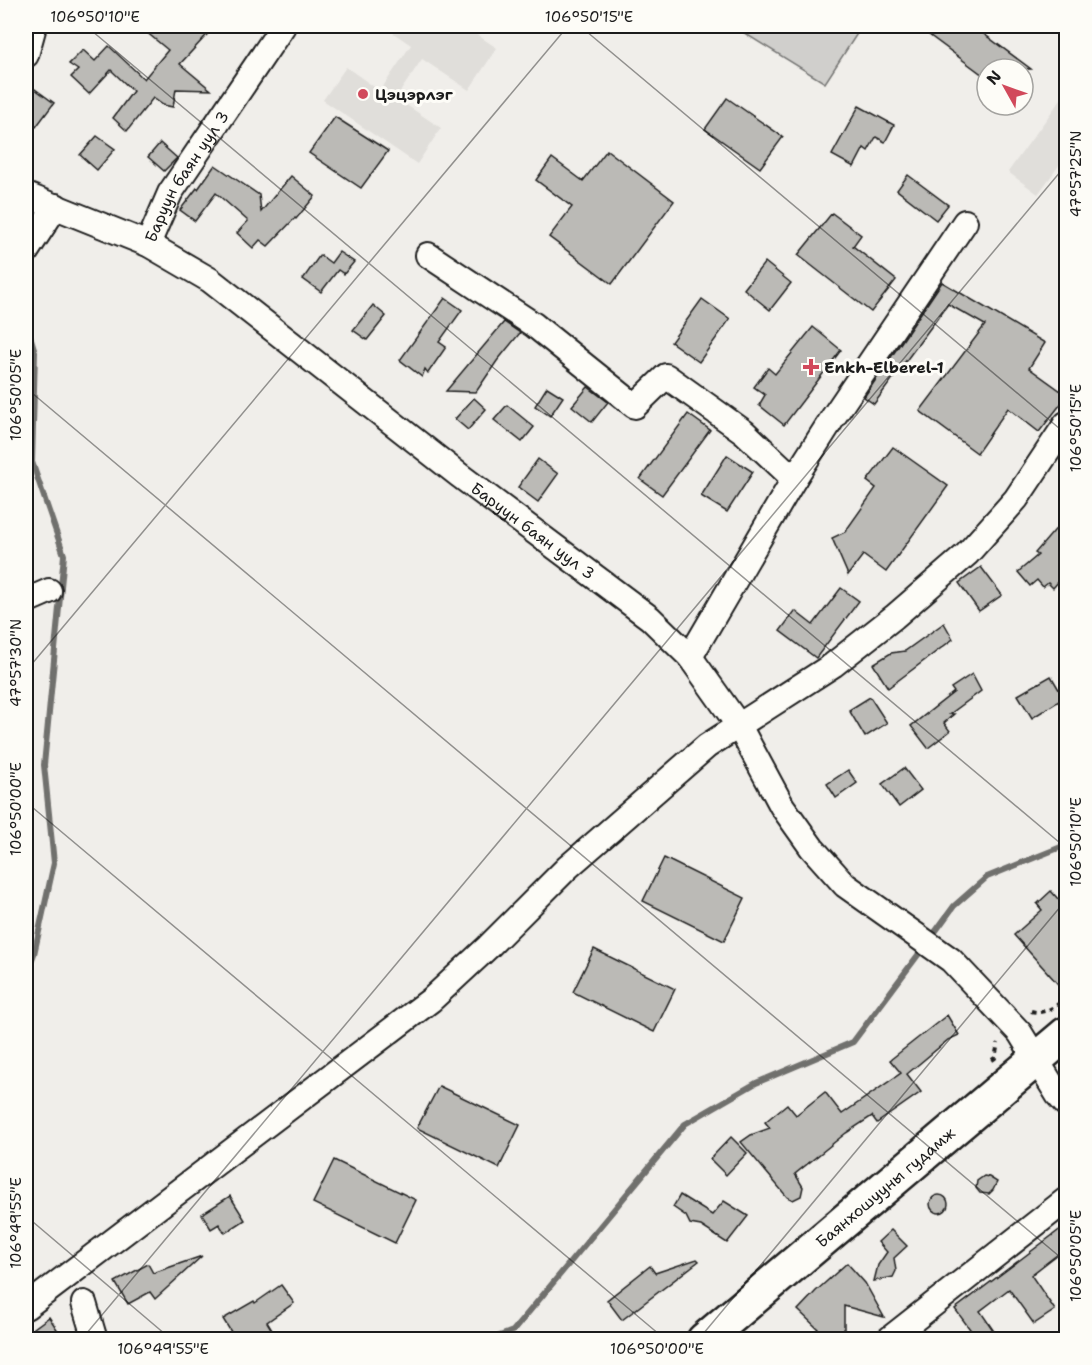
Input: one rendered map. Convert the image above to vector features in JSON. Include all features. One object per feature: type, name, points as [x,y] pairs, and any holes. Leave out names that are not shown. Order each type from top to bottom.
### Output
[{"type":"main road","name":"Баянхошууны гудамж","points":[[711,1337],[1066,1034]]},
{"type":"street","points":[[26,55],[34,26]]},
{"type":"street","name":"Баруун баян уул 3","points":[[283,26],[170,193],[148,243],[210,280],[459,475],[650,618],[690,657],[739,726],[782,806],[812,848],[845,885],[951,960],[1020,1033],[1058,1095],[1066,1104]]},
{"type":"street","points":[[26,195],[148,243]]},
{"type":"street","points":[[26,252],[56,206]]},
{"type":"street","points":[[690,657],[794,479],[965,222]]},
{"type":"street","points":[[428,255],[534,325],[635,406],[666,376],[744,432],[794,479]]},
{"type":"street","points":[[26,1307],[431,1000],[488,948],[568,867],[707,746],[833,665],[894,617],[967,554],[1016,499],[1066,424]]},
{"type":"street","points":[[26,601],[49,591]]},
{"type":"street","points":[[888,1340],[1066,1200]]},
{"type":"street","points":[[84,1303],[95,1340]]},
{"type":"path","points":[[986,1065],[995,1058],[999,1044],[994,1034]]},
{"type":"shaded area","name":"Цэцэрлэг","points":[[383,26],[464,26],[497,48],[469,90],[422,59],[396,98],[441,128],[417,164],[323,100],[346,67],[380,91],[411,45]]},
{"type":"shaded area","points":[[733,26],[862,26],[825,83]]},
{"type":"shaded area","points":[[1066,92],[1066,156],[1038,194],[1008,172]]},
{"type":"building","points":[[139,26],[215,26],[180,64],[211,90],[176,89],[173,107],[163,105],[153,98],[127,131],[113,118],[133,91],[111,70],[89,94],[71,77],[78,70],[69,64],[83,50],[95,61],[109,46],[144,79],[168,50]]},
{"type":"building","points":[[917,26],[973,26],[1015,57],[975,57],[975,69]]},
{"type":"building","points":[[35,89],[54,103],[36,127],[26,120],[26,105]]},
{"type":"building","points":[[727,98],[783,137],[760,168],[705,129]]},
{"type":"building","points":[[859,106],[894,125],[885,142],[876,137],[868,151],[864,148],[854,167],[832,155]]},
{"type":"building","points":[[335,117],[388,151],[361,188],[309,153]]},
{"type":"building","points":[[97,136],[115,149],[97,170],[80,155]]},
{"type":"building","points":[[160,143],[177,158],[164,171],[148,157]]},
{"type":"building","points":[[607,150],[674,201],[612,284],[549,237],[572,207],[536,180],[552,158],[583,181]]},
{"type":"building","points":[[215,165],[259,195],[261,212],[291,176],[315,196],[296,219],[268,246],[260,240],[253,248],[237,233],[248,221],[216,193],[195,221],[180,210]]},
{"type":"building","points":[[908,175],[948,205],[936,220],[897,190]]},
{"type":"building","points":[[832,213],[861,235],[853,246],[896,280],[871,312],[798,255]]},
{"type":"building","points":[[339,252],[354,262],[344,274],[338,270],[321,292],[303,279],[320,255],[331,263]]},
{"type":"building","points":[[765,262],[791,283],[770,310],[744,289]]},
{"type":"building","points":[[942,282],[1045,343],[1029,368],[1065,394],[1062,399],[1064,400],[1039,432],[1008,408],[977,453],[920,411],[985,325],[948,304],[874,404],[864,397]]},
{"type":"building","points":[[445,298],[462,310],[439,342],[446,347],[428,373],[425,369],[422,377],[400,360]]},
{"type":"building","points":[[702,299],[730,319],[699,362],[671,342]]},
{"type":"building","points":[[373,305],[386,316],[367,340],[353,330]]},
{"type":"building","points":[[504,322],[520,333],[476,392],[446,391]]},
{"type":"building","points":[[813,327],[841,350],[784,425],[759,405],[765,395],[754,387],[768,368],[775,374]]},
{"type":"building","points":[[547,387],[563,397],[550,416],[535,406]]},
{"type":"building","points":[[588,387],[608,402],[592,422],[572,406]]},
{"type":"building","points":[[474,398],[486,409],[468,430],[455,419]]},
{"type":"building","points":[[507,405],[534,427],[522,442],[494,420]]},
{"type":"building","points":[[688,414],[710,430],[662,495],[640,479]]},
{"type":"building","points":[[893,447],[948,486],[886,572],[863,555],[848,575],[832,538],[845,532],[876,488],[867,481]]},
{"type":"building","points":[[727,455],[753,472],[727,512],[701,496]]},
{"type":"building","points":[[538,459],[558,474],[538,502],[518,487]]},
{"type":"building","points":[[1066,517],[1066,573],[1053,588],[1048,583],[1043,587],[1037,580],[1030,586],[1018,572],[1038,555],[1035,553]]},
{"type":"building","points":[[981,567],[1002,595],[979,611],[959,583]]},
{"type":"building","points":[[841,588],[859,601],[816,658],[780,631],[795,611],[813,625]]},
{"type":"building","points":[[944,623],[953,639],[888,688],[873,664],[891,653],[905,651]]},
{"type":"building","points":[[972,674],[981,691],[950,714],[954,714],[944,723],[950,731],[928,748],[911,726],[954,692],[951,688]]},
{"type":"building","points":[[1051,676],[1064,698],[1032,718],[1018,695]]},
{"type":"building","points":[[870,697],[887,723],[865,737],[849,710]]},
{"type":"building","points":[[904,768],[921,790],[899,807],[882,784]]},
{"type":"building","points":[[848,770],[857,783],[836,798],[827,784]]},
{"type":"building","points":[[664,858],[745,898],[724,941],[643,901]]},
{"type":"building","points":[[1051,891],[1066,908],[1066,993],[1014,935],[1042,910],[1037,904]]},
{"type":"building","points":[[594,949],[675,989],[654,1032],[573,992]]},
{"type":"building","points":[[947,1015],[959,1035],[948,1040],[907,1074],[921,1092],[877,1123],[872,1116],[846,1133],[795,1174],[803,1187],[801,1196],[793,1200],[787,1197],[741,1142],[751,1135],[770,1128],[765,1122],[787,1104],[796,1115],[825,1092],[842,1114],[901,1073],[890,1060]]},
{"type":"building","points":[[439,1086],[520,1125],[499,1168],[417,1128]]},
{"type":"building","points":[[731,1137],[747,1153],[726,1175],[710,1159]]},
{"type":"building","points":[[334,1160],[416,1200],[395,1243],[313,1203]]},
{"type":"building","points":[[984,1176],[997,1182],[989,1194],[980,1193],[976,1188],[977,1181]]},
{"type":"building","points":[[680,1195],[712,1215],[724,1201],[748,1216],[727,1243],[701,1226],[690,1224],[686,1216],[673,1207]]},
{"type":"building","points":[[935,1195],[943,1195],[948,1200],[946,1211],[935,1213],[930,1208],[930,1200]]},
{"type":"building","points":[[230,1196],[245,1220],[225,1233],[219,1224],[211,1229],[202,1214]]},
{"type":"building","points":[[1066,1225],[1066,1248],[1031,1275],[1055,1310],[1034,1324],[1009,1289],[980,1311],[1000,1340],[978,1340],[955,1309]]},
{"type":"building","points":[[891,1230],[907,1246],[894,1258],[896,1271],[893,1277],[874,1281],[878,1265],[887,1252],[878,1242]]},
{"type":"building","points":[[202,1256],[155,1299],[150,1292],[128,1304],[115,1282],[148,1264],[153,1273]]},
{"type":"building","points":[[697,1259],[699,1261],[622,1320],[607,1300],[650,1266],[655,1273]]},
{"type":"building","points":[[847,1263],[865,1283],[884,1317],[844,1306],[844,1330],[839,1340],[807,1340],[818,1329],[798,1310]]},
{"type":"building","points":[[281,1285],[294,1303],[267,1322],[278,1340],[236,1340],[223,1319],[254,1301],[255,1303]]},
{"type":"building","points":[[49,1317],[64,1340],[26,1340],[26,1334]]},
{"type":"waterway","points":[[26,322],[35,352],[32,462],[64,555],[44,765],[54,863],[34,954],[26,975]]},
{"type":"waterway","points":[[930,939],[954,906],[987,877],[1066,845]]},
{"type":"waterway","points":[[489,1340],[513,1331],[685,1124],[756,1083],[853,1042],[924,947]]},
{"type":"place","name":"Цэцэрлэг","points":[[363,94]]},
{"type":"place","name":"Enkh-Elberel-1","points":[[811,367]]}]
